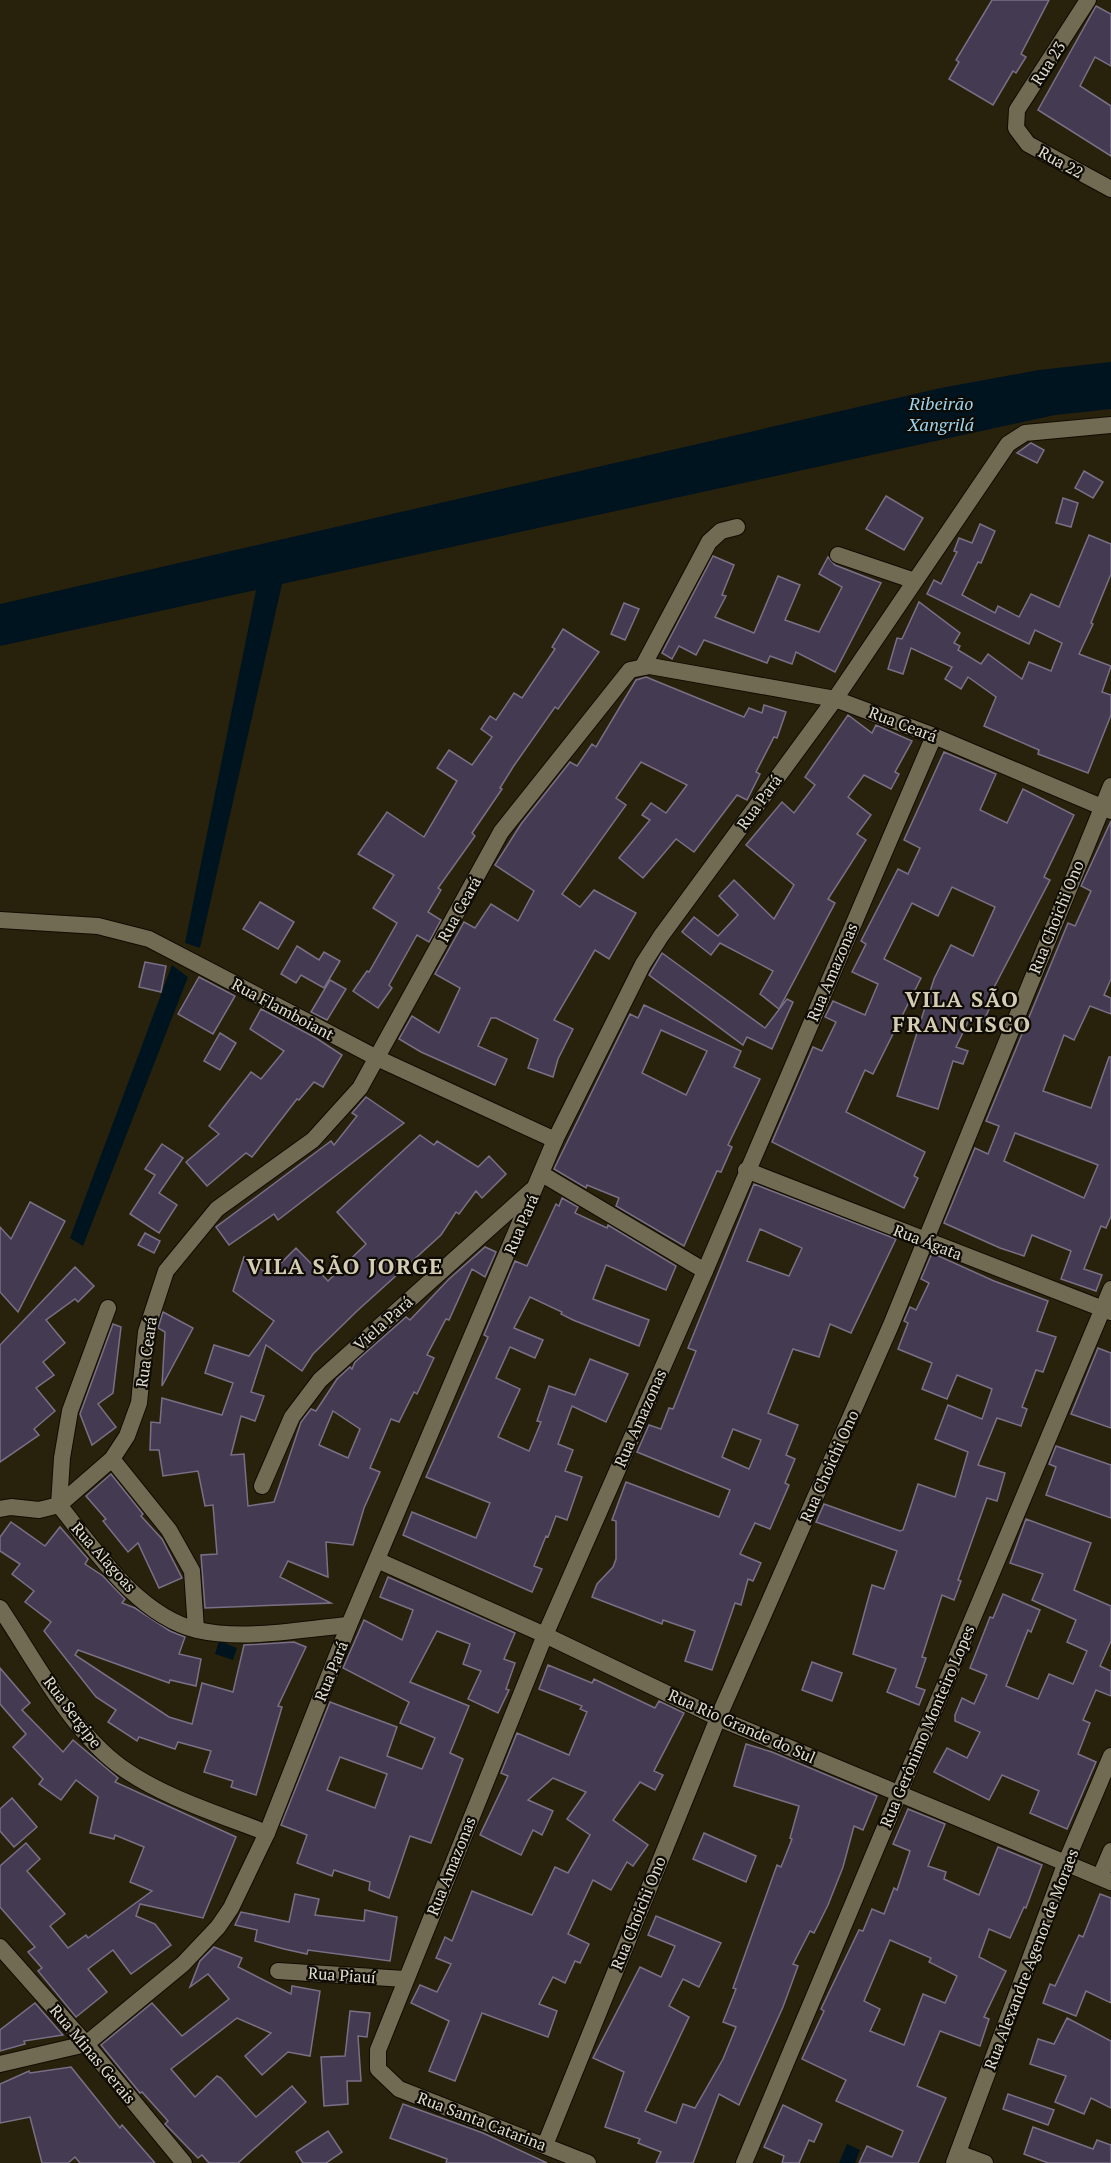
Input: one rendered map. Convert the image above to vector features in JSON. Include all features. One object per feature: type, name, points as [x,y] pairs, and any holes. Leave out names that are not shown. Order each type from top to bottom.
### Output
[{"type":"street","name":"Rua 23","points":[[1016,128],[1017,110],[1088,0]]},
{"type":"street","name":"Rua 22","points":[[1016,128],[1028,144],[1111,189]]},
{"type":"street","name":"Rua Pará","points":[[86,2044],[183,1964],[218,1927],[241,1890],[267,1833],[349,1625],[555,1140],[655,945],[835,699],[1002,452],[1015,438],[1025,433],[1111,425]]},
{"type":"street","points":[[643,666],[709,542],[721,531],[737,527]]},
{"type":"street","points":[[838,555],[915,581]]},
{"type":"street","name":"Rua Ceará","points":[[59,1505],[98,1474],[112,1459],[127,1436],[139,1403],[146,1332],[166,1271],[196,1231],[217,1209],[290,1158],[340,1113],[360,1088],[507,822],[624,675],[643,666],[835,699],[934,736],[1106,809]]},
{"type":"street","name":"Rua Amazonas","points":[[408,2093],[384,2077],[378,2069],[376,2059],[405,1979],[545,1635],[705,1271],[746,1170],[934,736]]},
{"type":"street","name":"Rua Choichi Ono","points":[[544,2145],[718,1718],[891,1325],[1106,809],[1111,786]]},
{"type":"street","name":"Rua Flamboiant","points":[[0,920],[98,926],[149,939],[377,1058],[555,1140]]},
{"type":"street","name":"Rua Ágata","points":[[746,1170],[1107,1310]]},
{"type":"street","points":[[539,1180],[705,1271]]},
{"type":"street","name":"Viela Pará","points":[[262,1486],[292,1417],[320,1380],[539,1180]]},
{"type":"street","name":"Rua Gerônimo Monteiro Lopes","points":[[744,2163],[899,1793],[1107,1310],[1111,1289]]},
{"type":"street","points":[[0,1509],[11,1507],[39,1510],[59,1505],[62,1458],[70,1411],[108,1308]]},
{"type":"street","points":[[112,1459],[169,1530],[192,1571],[196,1629]]},
{"type":"street","name":"Rua Alagoas","points":[[59,1505],[145,1602],[196,1629],[235,1634],[349,1625]]},
{"type":"street","name":"Rua Rio Grande do Sul","points":[[377,1560],[545,1635],[718,1718],[1106,1879]]},
{"type":"street","name":"Rua Sergipe","points":[[0,1608],[76,1721],[105,1754],[122,1768],[153,1786],[267,1833]]},
{"type":"street","name":"Rua Alexandre Agenor de Moraes","points":[[956,2158],[1066,1862],[1111,1756]]},
{"type":"street","points":[[1106,1879],[1111,1851]]},
{"type":"street","name":"Rua Minas Gerais","points":[[0,1947],[86,2044],[184,2163]]},
{"type":"street","name":"Rua Piauí","points":[[278,1971],[405,1979]]},
{"type":"street","points":[[0,2064],[86,2044]]},
{"type":"street","name":"Rua Santa Catarina","points":[[408,2093],[588,2163]]},
{"type":"street","points":[[956,2158],[985,2163]]},
{"type":"water","name":"Ribeirão Xangrilá","points":[[1111,362],[1111,409],[1055,415],[282,584],[200,948],[185,943],[256,590],[0,646],[0,604],[941,388],[1039,370]]},
{"type":"water","points":[[172,965],[188,977],[83,1246],[70,1238]]},
{"type":"water","points":[[219,1641],[237,1648],[233,1660],[215,1654]]},
{"type":"water","points":[[847,2144],[860,2150],[855,2163],[839,2163]]},
{"type":"building","points":[[992,0],[1049,0],[1021,54],[1026,57],[1016,73],[1013,71],[993,105],[949,79],[959,62],[956,60]]},
{"type":"building","points":[[1096,6],[1111,14],[1111,66],[1095,57],[1080,86],[1111,106],[1111,156],[1038,110]]},
{"type":"building","points":[[1031,443],[1044,450],[1037,463],[1017,453]]},
{"type":"building","points":[[1084,471],[1103,482],[1093,498],[1075,488]]},
{"type":"building","points":[[886,496],[923,518],[904,550],[866,529]]},
{"type":"building","points":[[1063,498],[1078,503],[1071,527],[1056,523]]},
{"type":"building","points":[[980,524],[995,531],[981,563],[978,562],[962,595],[995,613],[998,606],[1019,617],[1031,594],[1059,607],[1089,535],[1111,544],[1111,574],[1091,623],[1093,624],[1079,654],[1111,666],[1102,692],[1111,695],[1111,715],[1088,773],[1038,754],[1039,750],[984,726],[996,697],[968,677],[961,689],[945,679],[952,667],[911,648],[903,674],[888,669],[897,638],[902,639],[919,602],[960,633],[954,643],[960,646],[958,650],[981,664],[988,654],[1022,679],[1029,662],[1051,671],[1062,643],[1035,630],[1029,644],[927,594],[934,580],[941,584],[957,552],[954,551],[959,538],[972,543]]},
{"type":"building","points":[[713,556],[734,565],[722,595],[726,596],[715,617],[754,633],[778,576],[800,585],[785,620],[819,632],[842,587],[819,574],[828,557],[835,565],[881,583],[835,672],[796,652],[792,664],[770,656],[767,663],[704,640],[696,655],[679,646],[672,659],[662,653]]},
{"type":"building","points":[[624,603],[639,609],[625,640],[611,634]]},
{"type":"building","points":[[563,629],[599,652],[558,709],[555,707],[513,767],[500,788],[502,789],[472,833],[475,836],[438,888],[441,890],[428,912],[441,920],[429,942],[417,935],[389,985],[392,988],[378,1008],[353,991],[367,971],[369,972],[397,923],[373,908],[394,875],[358,854],[387,812],[424,837],[457,781],[437,768],[449,750],[472,765],[492,737],[481,729],[490,716],[496,720],[514,693],[522,698],[555,649],[552,647]]},
{"type":"building","points":[[646,677],[744,717],[749,708],[762,713],[764,705],[786,712],[777,738],[774,737],[756,772],[760,774],[747,800],[737,795],[694,852],[676,839],[643,878],[619,858],[650,820],[642,815],[651,803],[666,813],[687,785],[641,762],[616,798],[626,805],[562,894],[580,907],[594,890],[636,913],[609,959],[595,950],[554,1020],[573,1029],[558,1059],[553,1077],[528,1068],[538,1039],[496,1018],[491,1018],[478,1046],[507,1059],[495,1085],[421,1052],[399,1039],[412,1016],[439,1033],[460,988],[435,974],[464,922],[475,928],[491,904],[518,921],[534,891],[495,865],[521,824],[570,762],[577,766],[592,744],[596,747],[636,680]]},
{"type":"building","points":[[848,715],[872,733],[876,725],[912,741],[895,772],[899,774],[891,789],[864,775],[848,797],[871,815],[857,834],[866,840],[828,899],[835,903],[779,1009],[760,994],[773,971],[720,943],[711,955],[682,932],[694,917],[718,936],[738,915],[719,896],[734,880],[774,919],[794,885],[746,845],[782,802],[794,813],[815,785],[805,777]]},
{"type":"building","points":[[944,752],[996,774],[980,810],[1007,823],[1023,789],[1074,815],[1044,877],[1050,880],[989,997],[994,999],[983,1022],[971,1016],[956,1047],[968,1051],[963,1064],[953,1061],[938,1109],[897,1096],[934,979],[951,945],[973,956],[995,907],[952,887],[938,916],[912,903],[884,959],[921,978],[873,1074],[865,1070],[846,1112],[925,1152],[914,1176],[918,1178],[904,1208],[772,1142],[813,1047],[822,1051],[836,1022],[825,1017],[833,1001],[865,1015],[878,984],[852,972],[866,944],[861,941],[898,869],[908,874],[920,848],[904,840]]},
{"type":"building","points":[[1111,821],[1111,979],[1104,995],[1111,998],[1111,1014],[1090,1006],[1074,1040],[1064,1035],[1043,1091],[1091,1108],[1109,1057],[1111,1057],[1111,1216],[1106,1228],[1101,1226],[1084,1269],[1102,1275],[1096,1291],[1061,1279],[1071,1251],[1032,1235],[1024,1256],[944,1223],[975,1148],[988,1154],[999,1126],[986,1121],[1068,923],[1075,926],[1091,891],[1081,886]],"holes":[[[1015,1133],[1098,1165],[1084,1198],[1004,1161]]]},
{"type":"building","points":[[260,902],[294,922],[278,949],[243,929]]},
{"type":"building","points":[[297,946],[319,960],[324,952],[340,961],[324,988],[301,975],[296,983],[281,974]]},
{"type":"building","points":[[662,953],[765,1028],[787,999],[793,1002],[772,1049],[747,1037],[743,1045],[649,975]]},
{"type":"building","points":[[145,962],[166,966],[161,992],[139,987]]},
{"type":"building","points":[[199,977],[235,996],[213,1034],[178,1014]]},
{"type":"building","points":[[330,980],[346,989],[327,1020],[311,1012]]},
{"type":"building","points":[[644,1005],[741,1051],[734,1067],[760,1079],[728,1145],[732,1147],[721,1172],[717,1171],[684,1246],[616,1206],[619,1198],[587,1185],[586,1188],[554,1169],[630,1014],[638,1018]],"holes":[[[661,1030],[707,1051],[686,1095],[642,1073]]]},
{"type":"building","points":[[261,1009],[316,1038],[342,1055],[323,1087],[314,1082],[299,1100],[297,1099],[252,1157],[246,1153],[207,1186],[186,1162],[219,1134],[209,1126],[251,1072],[261,1079],[284,1051],[250,1029]]},
{"type":"building","points":[[220,1033],[236,1043],[220,1070],[204,1061]]},
{"type":"building","points":[[366,1097],[404,1123],[278,1220],[274,1214],[229,1245],[216,1227],[331,1141],[334,1145],[357,1116],[352,1113]]},
{"type":"building","points":[[420,1135],[434,1145],[437,1141],[478,1167],[489,1156],[506,1174],[482,1198],[476,1191],[459,1214],[456,1212],[441,1235],[313,1354],[302,1371],[266,1345],[251,1392],[264,1396],[255,1421],[241,1416],[231,1455],[244,1454],[248,1506],[274,1502],[301,1422],[311,1409],[316,1411],[337,1379],[350,1367],[352,1369],[355,1362],[406,1317],[410,1320],[449,1279],[485,1247],[496,1252],[485,1277],[472,1269],[449,1320],[446,1319],[427,1355],[434,1358],[417,1394],[414,1392],[399,1422],[391,1419],[370,1468],[380,1472],[364,1508],[353,1545],[326,1542],[328,1577],[288,1561],[280,1577],[331,1603],[205,1608],[201,1555],[217,1554],[213,1505],[205,1506],[198,1471],[163,1476],[159,1450],[150,1450],[151,1422],[160,1423],[162,1398],[222,1415],[233,1383],[205,1373],[214,1345],[249,1356],[274,1321],[233,1291],[244,1257],[269,1275],[296,1248],[328,1281],[366,1244],[337,1212]],"holes":[[[333,1411],[360,1429],[348,1458],[319,1445]]]},
{"type":"building","points":[[162,1144],[183,1158],[159,1193],[177,1205],[159,1233],[130,1214],[155,1175],[145,1169]]},
{"type":"building","points":[[754,1184],[896,1239],[851,1333],[830,1324],[819,1357],[793,1349],[768,1413],[798,1425],[786,1455],[795,1459],[785,1483],[789,1485],[770,1529],[755,1523],[740,1554],[761,1563],[753,1581],[748,1579],[741,1605],[735,1603],[712,1670],[685,1661],[695,1631],[663,1620],[662,1624],[592,1597],[597,1584],[613,1567],[616,1559],[616,1521],[612,1520],[626,1482],[719,1517],[730,1490],[637,1452],[649,1425],[661,1429],[669,1408],[673,1409],[696,1351],[688,1348]],"holes":[[[760,1229],[802,1248],[789,1276],[747,1261]],[[733,1429],[761,1440],[749,1469],[722,1457]]]},
{"type":"building","points":[[562,1198],[578,1207],[575,1213],[607,1228],[608,1225],[676,1266],[666,1290],[606,1265],[593,1299],[649,1320],[639,1346],[573,1320],[561,1314],[562,1312],[530,1297],[514,1328],[543,1340],[535,1358],[510,1347],[496,1378],[520,1389],[498,1437],[529,1451],[541,1422],[537,1421],[549,1386],[575,1395],[590,1359],[628,1374],[606,1422],[572,1406],[558,1444],[573,1450],[565,1471],[582,1477],[567,1520],[556,1516],[548,1537],[546,1536],[534,1566],[542,1569],[532,1592],[403,1535],[412,1512],[476,1538],[490,1503],[426,1477],[488,1337],[484,1335],[515,1261],[527,1266],[556,1204],[559,1206]]},
{"type":"building","points":[[30,1202],[65,1221],[18,1312],[0,1292],[0,1227],[11,1239]]},
{"type":"building","points":[[145,1233],[160,1241],[154,1253],[138,1245]]},
{"type":"building","points":[[932,1253],[994,1281],[1048,1301],[1037,1331],[1056,1337],[1043,1372],[1036,1370],[1022,1407],[1027,1409],[1021,1426],[997,1418],[978,1465],[1005,1473],[997,1501],[987,1498],[958,1580],[961,1581],[954,1600],[942,1595],[922,1657],[926,1658],[916,1687],[925,1690],[919,1705],[887,1692],[896,1669],[853,1654],[872,1585],[884,1589],[897,1551],[816,1522],[824,1504],[900,1531],[903,1530],[918,1484],[955,1497],[968,1452],[935,1439],[948,1405],[982,1419],[992,1389],[957,1375],[947,1399],[922,1389],[932,1363],[898,1349],[908,1323],[904,1321],[910,1307],[916,1310],[929,1283],[921,1279]]},
{"type":"building","points":[[75,1267],[94,1286],[78,1302],[75,1299],[46,1320],[65,1343],[43,1362],[54,1375],[36,1388],[55,1411],[34,1429],[39,1435],[0,1462],[0,1345]]},
{"type":"building","points":[[163,1312],[193,1328],[162,1386],[165,1332],[158,1328]]},
{"type":"building","points":[[113,1324],[121,1327],[113,1393],[98,1404],[116,1427],[92,1445],[80,1414]]},
{"type":"building","points":[[1098,1348],[1111,1353],[1111,1428],[1071,1414]]},
{"type":"building","points":[[1056,1446],[1111,1465],[1111,1518],[1046,1495],[1056,1467],[1049,1464]]},
{"type":"building","points":[[111,1474],[143,1514],[141,1516],[162,1539],[182,1578],[159,1588],[138,1543],[128,1552],[103,1521],[106,1519],[86,1496]]},
{"type":"building","points":[[1026,1519],[1091,1543],[1074,1590],[1111,1606],[1111,1641],[1100,1666],[1111,1671],[1111,1696],[1096,1690],[1083,1720],[1090,1723],[1078,1754],[1096,1762],[1067,1829],[1030,1813],[1039,1791],[1002,1775],[989,1800],[934,1772],[947,1748],[967,1758],[980,1732],[955,1721],[955,1715],[962,1698],[974,1704],[987,1675],[970,1668],[990,1617],[993,1618],[1003,1594],[1040,1610],[1031,1632],[1028,1630],[1006,1686],[1038,1699],[1049,1674],[1073,1684],[1087,1651],[1067,1642],[1076,1620],[1032,1600],[1043,1574],[1010,1563]]},
{"type":"building","points":[[11,1522],[45,1546],[60,1527],[88,1559],[85,1564],[103,1576],[125,1599],[122,1603],[135,1608],[170,1631],[185,1637],[179,1654],[201,1659],[196,1686],[170,1680],[169,1683],[78,1650],[75,1655],[169,1717],[192,1724],[202,1683],[233,1692],[244,1645],[294,1642],[306,1647],[278,1706],[282,1707],[256,1795],[231,1787],[233,1781],[204,1772],[211,1751],[178,1742],[175,1749],[139,1737],[137,1741],[108,1722],[116,1710],[96,1697],[44,1631],[51,1622],[25,1602],[34,1591],[12,1574],[20,1564],[0,1551],[0,1537]]},
{"type":"building","points":[[388,1577],[515,1633],[504,1659],[515,1663],[506,1689],[509,1690],[498,1713],[468,1699],[481,1671],[463,1664],[470,1644],[437,1631],[410,1682],[469,1706],[450,1753],[463,1759],[431,1843],[410,1836],[389,1898],[369,1890],[370,1882],[334,1870],[332,1876],[297,1863],[307,1835],[281,1825],[330,1702],[397,1727],[387,1756],[422,1769],[435,1738],[400,1723],[409,1702],[343,1668],[364,1620],[402,1640],[413,1610],[380,1597]],"holes":[[[340,1757],[387,1774],[375,1808],[327,1790]]]},
{"type":"building","points":[[812,1662],[842,1673],[832,1701],[802,1690]]},
{"type":"building","points":[[548,1665],[592,1683],[594,1679],[655,1708],[659,1701],[684,1713],[654,1771],[663,1775],[655,1790],[640,1782],[613,1820],[648,1845],[633,1866],[627,1862],[611,1890],[593,1880],[568,1934],[589,1944],[580,1963],[575,1961],[565,1983],[553,1977],[539,2004],[557,2011],[548,2037],[482,2013],[455,2081],[429,2071],[449,2021],[411,2003],[420,1985],[437,1992],[451,1964],[436,1958],[445,1937],[452,1941],[472,1891],[532,1915],[555,1867],[568,1873],[590,1835],[567,1819],[586,1792],[553,1778],[528,1800],[553,1811],[542,1835],[533,1830],[521,1855],[480,1835],[508,1776],[501,1773],[517,1733],[569,1755],[587,1712],[580,1709],[582,1706],[539,1689]]},
{"type":"building","points":[[0,1668],[30,1703],[22,1710],[63,1752],[73,1740],[118,1778],[115,1782],[236,1837],[203,1918],[140,1904],[136,1916],[155,1924],[171,1945],[131,1974],[113,1950],[88,1969],[107,1992],[76,2017],[38,1971],[42,1968],[28,1952],[35,1947],[0,1907],[0,1866],[26,1843],[40,1859],[27,1871],[65,1914],[50,1926],[68,1948],[86,1935],[88,1938],[152,1891],[130,1882],[144,1847],[115,1835],[114,1839],[90,1833],[98,1797],[76,1780],[61,1800],[39,1784],[43,1779],[13,1747],[26,1734],[0,1704]]},
{"type":"building","points":[[746,1744],[772,1752],[877,1796],[863,1830],[854,1826],[843,1867],[828,1905],[814,1933],[810,1931],[793,1964],[798,1966],[783,2007],[739,2105],[719,2094],[693,2163],[656,2163],[661,2152],[638,2143],[640,2139],[605,2127],[624,2072],[593,2058],[640,1967],[661,1977],[675,1946],[648,1935],[656,1916],[721,1943],[699,1987],[683,1979],[669,2006],[689,2017],[645,2111],[676,2123],[683,2104],[695,2108],[723,2059],[736,2027],[723,2022],[736,1989],[733,1988],[777,1865],[781,1867],[792,1839],[790,1838],[799,1806],[734,1786]]},
{"type":"building","points":[[12,1798],[37,1827],[14,1847],[0,1831],[0,1809]]},
{"type":"building","points":[[908,1809],[945,1824],[928,1866],[946,1872],[944,1879],[979,1895],[998,1847],[1042,1865],[1026,1908],[1024,1907],[1010,1938],[989,1929],[979,1957],[1006,1971],[984,2017],[989,2019],[980,2046],[940,2031],[917,2086],[946,2098],[918,2163],[859,2163],[867,2146],[892,2157],[903,2131],[836,2101],[846,2080],[802,2059],[824,2011],[821,2009],[859,1930],[863,1931],[872,1909],[884,1914],[894,1888],[897,1890],[910,1851],[893,1844]],"holes":[[[890,1940],[931,1958],[929,1962],[957,1976],[945,2003],[923,1994],[904,2045],[870,2031],[880,2009],[864,2001]]]},
{"type":"building","points":[[704,1833],[756,1856],[746,1882],[693,1859]]},
{"type":"building","points":[[295,1894],[319,1899],[315,1915],[364,1921],[365,1910],[397,1917],[390,1961],[308,1950],[307,1954],[284,1949],[255,1941],[257,1930],[235,1925],[241,1912],[289,1922]]},
{"type":"building","points":[[1100,1894],[1111,1898],[1111,2003],[1086,1991],[1076,2016],[1043,2003],[1050,1984],[1055,1986],[1079,1935],[1083,1937]]},
{"type":"building","points":[[214,1947],[242,1958],[238,1967],[291,1994],[292,1986],[320,1991],[310,2056],[288,2052],[262,2075],[245,2056],[271,2033],[237,2018],[171,2069],[195,2097],[217,2076],[221,2078],[256,2117],[292,2086],[306,2102],[238,2163],[209,2163],[202,2155],[198,2158],[165,2124],[168,2121],[142,2092],[140,2093],[101,2045],[152,2003],[182,2036],[229,1999],[208,1974],[190,1987],[200,1961]]},
{"type":"building","points":[[35,2003],[63,2035],[24,2041],[25,2044],[0,2051],[0,2030]]},
{"type":"building","points":[[350,2011],[370,2013],[367,2037],[358,2036],[361,2081],[347,2081],[348,2104],[324,2106],[321,2057],[345,2056]]},
{"type":"building","points":[[1067,2018],[1111,2041],[1111,2108],[1091,2098],[1084,2114],[1055,2102],[1066,2076],[1030,2064],[1038,2039],[1054,2044]]},
{"type":"building","points":[[71,2067],[120,2128],[122,2125],[155,2163],[80,2163],[75,2157],[68,2163],[42,2163],[30,2117],[0,2123],[0,2084],[29,2071],[30,2073]]},
{"type":"building","points":[[1008,2094],[1054,2110],[1048,2125],[1003,2109]]},
{"type":"building","points":[[403,2104],[483,2133],[547,2163],[446,2163],[447,2159],[390,2138]]},
{"type":"building","points":[[783,2105],[822,2124],[814,2142],[809,2140],[799,2163],[782,2163],[784,2156],[764,2147]]},
{"type":"building","points":[[1033,2127],[1093,2149],[1097,2140],[1111,2145],[1111,2163],[1048,2163],[1024,2154]]},
{"type":"building","points":[[328,2131],[342,2152],[326,2163],[303,2163],[296,2152]]},
{"type":"district","name":"VILA SÃO FRANCISCO","points":[[962,1012]]},
{"type":"district","name":"VILA SÃO JORGE","points":[[345,1266]]}]
